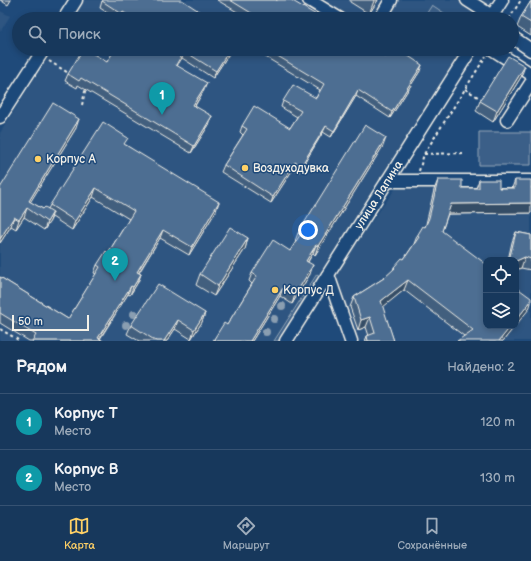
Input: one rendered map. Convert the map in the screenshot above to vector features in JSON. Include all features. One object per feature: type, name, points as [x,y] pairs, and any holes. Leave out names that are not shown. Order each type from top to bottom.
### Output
[{"type":"street","points":[[68,12],[76,0]]},
{"type":"street","points":[[309,0],[329,12]]},
{"type":"street","points":[[384,12],[391,0]]},
{"type":"street","points":[[467,0],[484,12]]},
{"type":"street","points":[[494,12],[502,0]]},
{"type":"street","points":[[519,42],[531,50]]},
{"type":"street","points":[[0,117],[45,56]]},
{"type":"street","name":"улица Лапина","points":[[286,341],[467,56]]},
{"type":"street","points":[[497,56],[531,74]]},
{"type":"street","points":[[507,120],[531,83]]},
{"type":"street","points":[[387,181],[531,180]]},
{"type":"street","points":[[328,275],[351,341]]},
{"type":"path","points":[[513,12],[520,0]]},
{"type":"path","points":[[47,56],[70,74]]},
{"type":"path","points":[[416,181],[424,154],[486,56]]},
{"type":"path","points":[[82,105],[86,86]]},
{"type":"path","points":[[465,89],[483,100]]},
{"type":"path","points":[[424,154],[466,153]]},
{"type":"path","points":[[0,329],[20,341]]},
{"type":"shaded area","points":[[84,0],[496,0],[488,12],[76,12]]},
{"type":"shaded area","points":[[432,5],[442,12],[428,12]]},
{"type":"shaded area","points":[[0,11],[10,16],[0,32]]},
{"type":"shaded area","points":[[49,56],[460,56],[276,341],[0,341],[0,133]]},
{"type":"shaded area","points":[[479,132],[531,132],[531,165],[479,165]]},
{"type":"shaded area","points":[[403,178],[531,178],[531,341],[356,341],[335,273]]},
{"type":"shaded area","points":[[317,274],[320,276],[278,341],[274,341]]},
{"type":"building","points":[[182,0],[200,12],[119,12],[102,1]]},
{"type":"building","points":[[230,0],[291,0],[311,12],[250,12]]},
{"type":"building","points":[[531,1],[531,23],[521,17]]},
{"type":"building","points":[[79,56],[97,56],[107,62],[111,56],[181,56],[176,65],[207,83],[193,105],[212,116],[194,146],[81,78],[79,81],[68,74]]},
{"type":"building","points":[[192,56],[226,56],[216,71]]},
{"type":"building","points":[[278,56],[408,56],[422,65],[392,112],[358,90],[334,131],[326,126],[301,166],[295,162],[273,197],[224,165],[247,129],[242,126],[254,106],[290,128],[301,111],[283,101],[293,85],[316,98],[324,84]]},
{"type":"building","points":[[508,56],[525,66],[497,111],[480,101]]},
{"type":"building","name":"Корпус А","points":[[53,103],[79,119],[29,201],[43,209],[45,207],[53,212],[47,222],[27,208],[19,220],[14,217],[0,239],[0,188]]},
{"type":"building","points":[[103,122],[128,138],[124,144],[219,202],[192,247],[163,230],[137,272],[141,274],[133,287],[131,286],[98,338],[103,341],[32,341],[36,335],[0,313],[0,277],[68,319],[100,267],[97,265],[106,251],[108,253],[134,211],[96,188],[75,221],[50,205]]},
{"type":"building","points":[[365,125],[386,138],[318,246],[316,245],[306,261],[313,265],[295,295],[283,288],[250,341],[215,341],[216,340],[214,339],[224,323],[227,325],[257,276],[252,273],[273,240],[290,251],[300,235],[298,233]]},
{"type":"building","points":[[438,180],[462,180],[462,188],[479,188],[479,180],[499,180],[499,188],[515,188],[515,180],[531,180],[531,203],[451,204],[442,231],[483,262],[483,329],[509,329],[499,341],[457,341],[473,330],[408,280],[381,301],[394,341],[368,341],[367,336],[375,333],[370,317],[361,320],[354,297],[384,278],[395,268],[394,267],[402,258],[404,259],[419,237],[417,236],[423,226],[425,227],[429,218]]},
{"type":"building","points":[[230,227],[248,238],[218,286],[200,274]]},
{"type":"building","points":[[516,232],[531,235],[531,259],[525,257],[519,260],[519,257],[510,257]]},
{"type":"building","points":[[158,284],[205,313],[194,330],[178,320],[164,341],[156,341],[131,325]]},
{"type":"building","points":[[519,289],[531,298],[531,301],[519,316]]},
{"type":"place","name":"Корпус Т","points":[[162,115]]},
{"type":"place","name":"Корпус А","points":[[38,159]]},
{"type":"place","name":"Воздуходувка","points":[[245,168]]},
{"type":"place","name":"Корпус В","points":[[115,281]]},
{"type":"place","name":"Корпус Д","points":[[275,290]]}]
